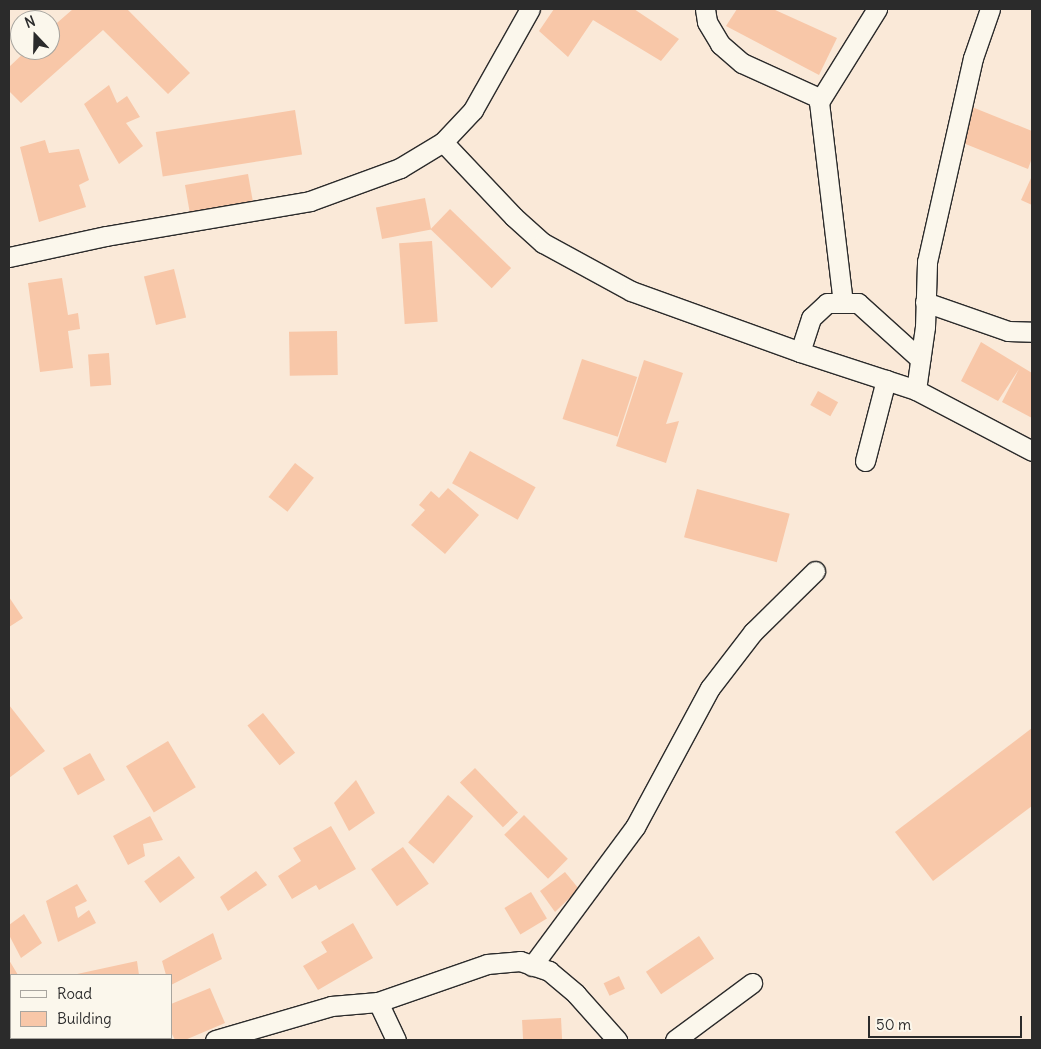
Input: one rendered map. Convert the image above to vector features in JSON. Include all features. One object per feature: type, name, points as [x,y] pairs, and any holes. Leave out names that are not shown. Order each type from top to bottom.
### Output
[{"type":"street","points":[[9,257],[106,236],[310,201],[400,168],[443,142],[473,110],[530,9]]},
{"type":"street","points":[[704,9],[707,22],[720,44],[742,63],[816,97],[819,102],[843,303]]},
{"type":"street","points":[[819,102],[877,9]]},
{"type":"street","points":[[916,390],[927,262],[973,58],[990,9]]},
{"type":"street","points":[[443,142],[514,217],[543,242],[631,291],[800,352],[916,390],[1032,451]]},
{"type":"street","points":[[925,302],[1008,331],[1032,332]]},
{"type":"street","points":[[800,352],[811,318],[827,303],[858,303],[920,360]]},
{"type":"street","points":[[865,462],[886,380]]},
{"type":"street","points":[[532,966],[635,827],[710,688],[752,632],[815,571]]},
{"type":"street","points":[[215,1040],[331,1006],[378,1002],[486,964],[520,961],[549,971],[576,994],[617,1040]]},
{"type":"street","points":[[675,1040],[752,983]]},
{"type":"street","points":[[378,1002],[396,1040]]},
{"type":"building","points":[[73,9],[127,9],[190,73],[168,94],[103,30],[21,103],[9,91],[9,67],[16,60],[60,60],[60,20]]},
{"type":"building","points":[[554,9],[634,9],[679,39],[661,61],[593,20],[568,57],[539,31]]},
{"type":"building","points":[[737,9],[773,9],[837,38],[819,75],[726,26]]},
{"type":"building","points":[[109,85],[117,103],[127,96],[140,117],[126,123],[143,146],[119,164],[84,104]]},
{"type":"building","points":[[972,107],[1032,131],[1032,158],[1028,169],[963,143]]},
{"type":"building","points":[[295,110],[302,154],[163,177],[156,132]]},
{"type":"building","points":[[45,140],[49,153],[79,149],[89,180],[79,185],[86,207],[39,222],[20,147]]},
{"type":"building","points":[[248,174],[253,202],[190,213],[185,185]]},
{"type":"building","points":[[1032,176],[1032,205],[1021,200]]},
{"type":"building","points":[[425,198],[431,229],[382,239],[376,208]]},
{"type":"building","points":[[450,209],[511,268],[492,288],[431,229]]},
{"type":"building","points":[[432,241],[438,322],[405,324],[399,243]]},
{"type":"building","points":[[174,269],[186,318],[156,325],[144,276]]},
{"type":"building","points":[[62,278],[68,315],[78,313],[80,329],[68,331],[73,368],[40,372],[28,283]]},
{"type":"building","points":[[337,331],[338,375],[290,376],[289,332]]},
{"type":"building","points":[[981,342],[1032,373],[1032,418],[1002,402],[1019,369],[998,401],[961,381]]},
{"type":"building","points":[[109,353],[111,385],[90,386],[88,354]]},
{"type":"building","points":[[582,359],[637,377],[618,437],[563,419]]},
{"type":"building","points":[[644,360],[683,373],[666,424],[679,421],[666,463],[616,446]]},
{"type":"building","points":[[818,391],[838,402],[830,416],[810,405]]},
{"type":"building","points":[[470,451],[536,487],[518,520],[452,483]]},
{"type":"building","points":[[295,463],[314,478],[287,512],[269,497]]},
{"type":"building","points":[[448,488],[479,515],[445,554],[411,525],[425,510],[419,505],[431,491],[439,498]]},
{"type":"building","points":[[697,489],[790,514],[777,562],[684,537]]},
{"type":"building","points":[[9,597],[23,618],[9,627]]},
{"type":"building","points":[[9,705],[45,751],[9,778]]},
{"type":"building","points":[[263,713],[295,753],[280,765],[247,726]]},
{"type":"building","points":[[1032,728],[1032,806],[933,881],[895,832]]},
{"type":"building","points":[[168,741],[196,787],[154,813],[126,766]]},
{"type":"building","points":[[90,753],[105,780],[78,795],[63,768]]},
{"type":"building","points":[[475,768],[518,813],[503,827],[460,783]]},
{"type":"building","points":[[356,780],[375,813],[349,831],[334,803]]},
{"type":"building","points":[[448,795],[473,816],[433,864],[408,842]]},
{"type":"building","points":[[524,815],[568,859],[548,879],[504,835]]},
{"type":"building","points":[[150,816],[163,840],[143,844],[145,856],[128,865],[113,836]]},
{"type":"building","points":[[331,826],[356,869],[319,890],[316,885],[292,899],[278,876],[301,861],[293,848]]},
{"type":"building","points":[[403,847],[429,884],[397,906],[371,869]]},
{"type":"building","points":[[179,856],[195,878],[160,903],[144,881]]},
{"type":"building","points":[[256,871],[267,885],[228,911],[220,897]]},
{"type":"building","points":[[565,872],[579,889],[555,912],[540,891]]},
{"type":"building","points":[[77,884],[87,901],[75,907],[78,918],[89,910],[96,923],[58,942],[46,901]]},
{"type":"building","points":[[531,892],[547,919],[520,935],[504,908]]},
{"type":"building","points":[[24,914],[42,943],[21,958],[9,935],[9,925]]},
{"type":"building","points":[[353,923],[373,958],[318,990],[303,966],[327,952],[321,942]]},
{"type":"building","points":[[213,933],[222,959],[172,984],[172,974],[166,974],[162,961]]},
{"type":"building","points":[[699,936],[714,958],[661,994],[646,972]]},
{"type":"building","points":[[9,960],[17,974],[10,974],[9,980]]},
{"type":"building","points":[[137,961],[139,974],[77,974]]},
{"type":"building","points":[[619,976],[625,989],[610,996],[604,983]]},
{"type":"building","points":[[210,988],[225,1023],[185,1040],[175,1040],[172,1034],[172,1004]]},
{"type":"building","points":[[561,1018],[562,1040],[523,1040],[522,1020]]}]
